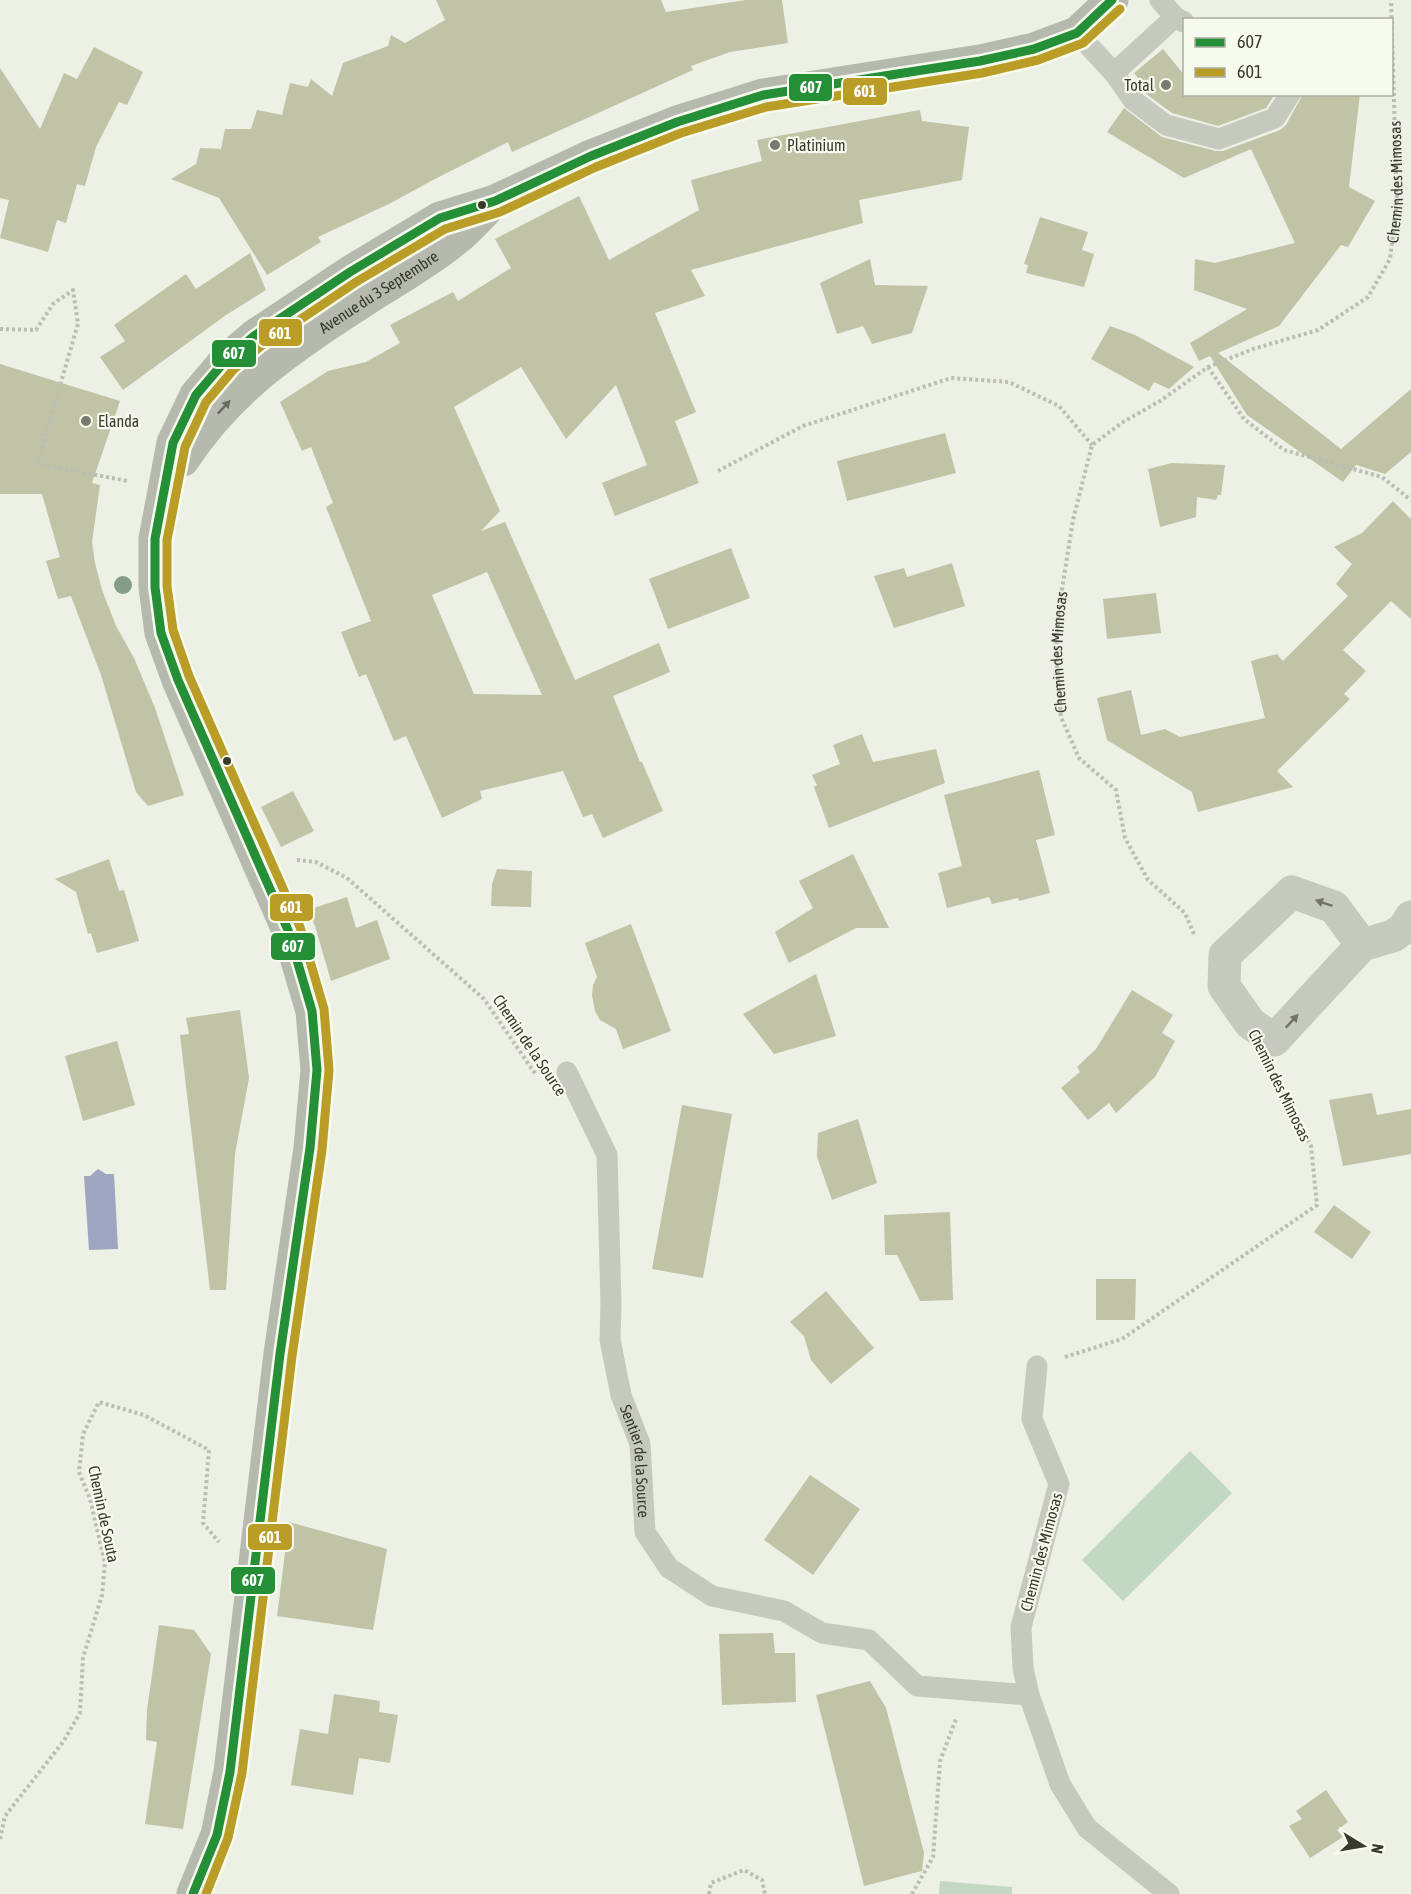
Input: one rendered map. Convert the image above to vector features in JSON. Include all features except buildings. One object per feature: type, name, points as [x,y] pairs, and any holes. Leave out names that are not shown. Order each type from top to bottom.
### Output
[{"type":"main road","name":"Avenue du 3 Septembre","points":[[193,1894],[217,1835],[230,1772],[279,1365],[310,1148],[317,1070],[312,1011],[288,930],[178,680],[161,633],[155,587],[155,539],[173,444],[191,405],[196,395],[225,361],[254,336],[301,303],[440,218],[495,201],[591,156],[677,122],[763,96],[980,61],[1034,49],[1077,33],[1112,0]]},
{"type":"street","points":[[1362,945],[1334,907],[1293,892],[1225,955],[1224,986],[1250,1023],[1275,1040],[1362,945],[1394,936],[1404,928],[1411,917]]},
{"type":"lane","points":[[1114,73],[1180,20],[1160,0]]},
{"type":"lane","points":[[1077,33],[1114,73],[1133,100],[1166,125],[1219,139],[1275,118],[1289,96]]},
{"type":"lane","name":"Sentier de la Source","points":[[567,1072],[607,1155],[610,1340],[621,1395],[640,1443],[645,1532],[669,1568],[712,1596],[784,1611],[822,1633],[869,1640],[917,1686],[1029,1695]]},
{"type":"lane","name":"Chemin des Mimosas","points":[[1037,1366],[1032,1419],[1059,1484],[1021,1627],[1023,1668],[1029,1695],[1060,1784],[1087,1828],[1169,1894]]},
{"type":"path","name":"Chemin des Mimosas","points":[[1392,0],[1392,18]]},
{"type":"path","name":"Chemin des Mimosas","points":[[1198,943],[1185,913],[1148,880],[1125,838],[1116,790],[1079,758],[1061,717],[1056,652],[1059,608],[1073,520],[1092,445],[1208,367],[1252,349],[1318,330],[1368,297],[1390,260],[1396,202],[1393,50]]},
{"type":"path","points":[[0,329],[36,330],[53,304],[73,290],[78,324],[37,464],[88,474]]},
{"type":"path","points":[[1208,367],[1244,419],[1284,450],[1382,477],[1411,500]]},
{"type":"path","points":[[718,471],[803,426],[951,378],[1009,382],[1059,406],[1092,445]]},
{"type":"path","name":"Chemin de la Source","points":[[295,860],[316,862],[347,878],[484,999],[543,1085]]},
{"type":"path","name":"Chemin des Mimosas","points":[[1037,1366],[1122,1339],[1317,1205],[1311,1146],[1275,1074]]},
{"type":"path","name":"Chemin de Souta","points":[[0,1839],[5,1816],[63,1742],[80,1713],[83,1658],[102,1595],[105,1563],[90,1499],[79,1472],[83,1434],[99,1402],[144,1414],[209,1450],[202,1523],[225,1549]]},
{"type":"path","points":[[912,1894],[933,1857],[940,1761],[957,1718],[980,1691]]},
{"type":"path","points":[[709,1894],[711,1883],[744,1870],[762,1880],[765,1894]]},
{"type":"green space","points":[[1190,1451],[1232,1493],[1123,1601],[1082,1560]]},
{"type":"green space","points":[[940,1881],[1012,1887],[1012,1894],[939,1894]]},
{"type":"water","points":[[98,1169],[106,1174],[114,1174],[118,1249],[89,1250],[84,1176],[90,1176]]},
{"type":"transit line","name":"607","points":[[193,1894],[217,1835],[230,1772],[280,1354],[310,1148],[317,1070],[312,1011],[288,930],[178,680],[161,633],[155,587],[155,539],[173,443],[196,395],[225,361],[254,336],[350,272],[440,218],[495,201],[591,156],[677,122],[763,95],[980,61],[1034,49],[1077,33],[1112,0]]},
{"type":"transit line","name":"601","points":[[206,1894],[228,1838],[242,1773],[292,1356],[322,1150],[329,1070],[324,1009],[300,927],[189,676],[173,630],[167,586],[167,540],[185,447],[206,402],[234,369],[261,346],[356,282],[445,229],[500,212],[596,167],[681,133],[766,107],[982,73],[1038,60],[1083,43],[1120,9]]},
{"type":"place","name":"Total","points":[[1166,85]]},
{"type":"place","name":"Platinium","points":[[775,145]]},
{"type":"place","name":"Elanda","points":[[86,421]]}]
